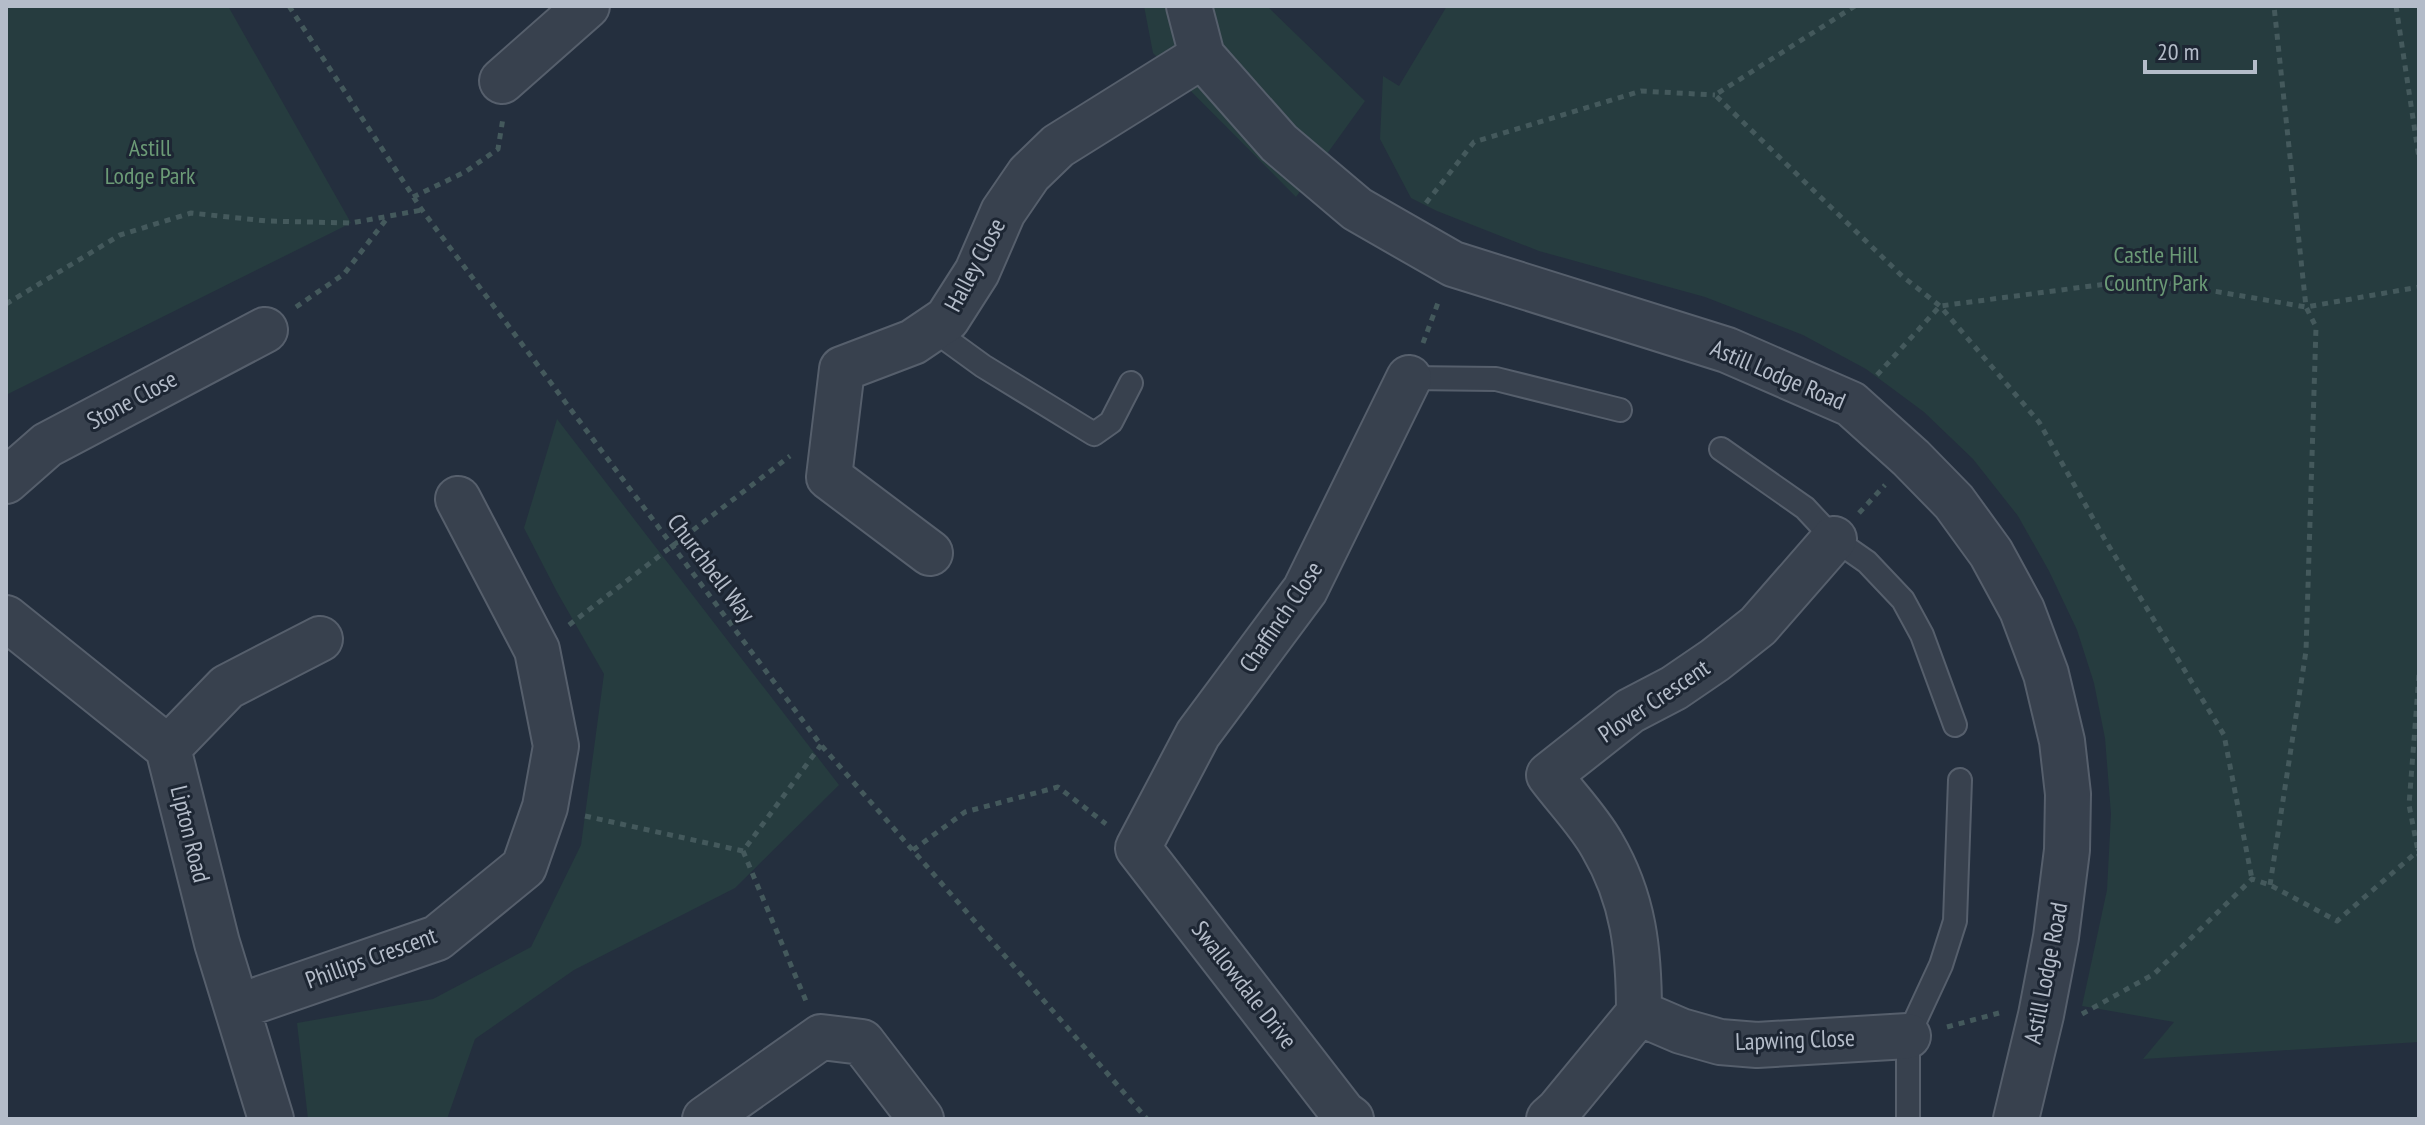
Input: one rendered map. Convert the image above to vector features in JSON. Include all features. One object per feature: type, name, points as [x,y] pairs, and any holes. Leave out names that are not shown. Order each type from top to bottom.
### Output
[{"type":"street","points":[[502,81],[587,6]]},
{"type":"street","name":"Astill Lodge Road","points":[[1189,6],[1202,56],[1279,143],[1357,209],[1453,264],[1727,350],[1851,404],[1954,502],[1991,553],[2022,610],[2046,674],[2062,741],[2068,794],[2067,850],[2056,937],[2016,1119]]},
{"type":"street","name":"Halley Close","points":[[930,553],[829,477],[842,369],[913,342],[947,319],[977,272],[1003,212],[1029,174],[1058,146],[1202,56]]},
{"type":"street","name":"Stone Close","points":[[6,481],[47,445],[265,330]]},
{"type":"street","name":"Chaffinch Close","points":[[1138,848],[1198,734],[1305,590],[1409,378]]},
{"type":"street","name":"Phillips Crescent","points":[[237,1007],[437,938],[524,867],[545,807],[556,746],[537,650],[458,499]]},
{"type":"street","name":"Plover Crescent","points":[[1639,1013],[1636,940],[1623,884],[1601,842],[1549,775],[1630,711],[1685,681],[1758,626],[1834,539]]},
{"type":"street","points":[[6,618],[168,748],[227,687],[320,639]]},
{"type":"street","name":"Lipton Road","points":[[168,748],[217,943],[271,1119]]},
{"type":"street","name":"Swallowdale Drive","points":[[1138,848],[1343,1113],[1351,1119]]},
{"type":"street","points":[[1549,1119],[1639,1013]]},
{"type":"street","name":"Lapwing Close","points":[[1639,1013],[1681,1031],[1720,1042],[1757,1045],[1908,1036]]},
{"type":"street","points":[[705,1119],[821,1037],[862,1042],[921,1119]]},
{"type":"lane","points":[[932,329],[983,366],[1094,434],[1111,422],[1131,383]]},
{"type":"lane","points":[[1409,378],[1496,379],[1620,410]]},
{"type":"lane","points":[[1721,449],[1805,508],[1834,539],[1867,562],[1903,600],[1922,635],[1955,725]]},
{"type":"lane","points":[[1908,1119],[1908,1036],[1941,965],[1955,921],[1960,780]]},
{"type":"path","name":"Churchbell Way","points":[[289,6],[422,210],[821,745],[1147,1119]]},
{"type":"path","points":[[1400,235],[1474,142],[1641,91],[1715,95],[1855,6]]},
{"type":"path","points":[[2270,885],[2306,651],[2316,327],[2306,307],[2274,6]]},
{"type":"path","points":[[2396,6],[2419,158]]},
{"type":"path","points":[[413,197],[465,172],[498,149],[505,105],[502,81]]},
{"type":"path","points":[[1715,95],[1902,276],[1940,306],[2039,422],[2104,538],[2224,735],[2252,879]]},
{"type":"path","points":[[6,304],[120,235],[191,213],[267,221],[351,223],[422,210]]},
{"type":"path","points":[[265,330],[344,274],[388,216]]},
{"type":"path","points":[[1409,378],[1453,264]]},
{"type":"path","points":[[1851,404],[1940,306],[2144,279],[2306,307],[2419,287]]},
{"type":"path","points":[[537,650],[836,420]]},
{"type":"path","points":[[1834,539],[1911,458]]},
{"type":"path","points":[[2252,879],[2270,885],[2337,921],[2418,852],[2409,805],[2419,675]]},
{"type":"path","points":[[743,851],[821,745]]},
{"type":"path","points":[[913,850],[965,812],[1058,787],[1138,848]]},
{"type":"path","points":[[545,807],[743,851]]},
{"type":"path","points":[[743,851],[821,1037]]},
{"type":"path","points":[[1908,1036],[2018,1009],[2069,1021],[2154,974],[2252,879]]},
{"type":"green space","name":"Astill Lodge Park","points":[[6,6],[228,6],[351,223],[6,395]]},
{"type":"green space","points":[[1144,6],[1267,6],[1365,101],[1296,197],[1153,53]]},
{"type":"green space","name":"Castle Hill Country Park","points":[[1447,6],[2419,6],[2419,1042],[2143,1059],[2174,1022],[2082,1006],[2107,890],[2111,814],[2105,738],[2094,683],[2077,630],[2018,516],[1973,459],[1924,412],[1866,369],[1803,335],[1705,297],[1539,251],[1411,198],[1380,139],[1383,76],[1399,86]]},
{"type":"green space","points":[[557,419],[839,785],[735,888],[574,970],[475,1039],[447,1119],[308,1119],[297,1023],[433,999],[531,947],[581,845],[604,674],[524,528]]}]
